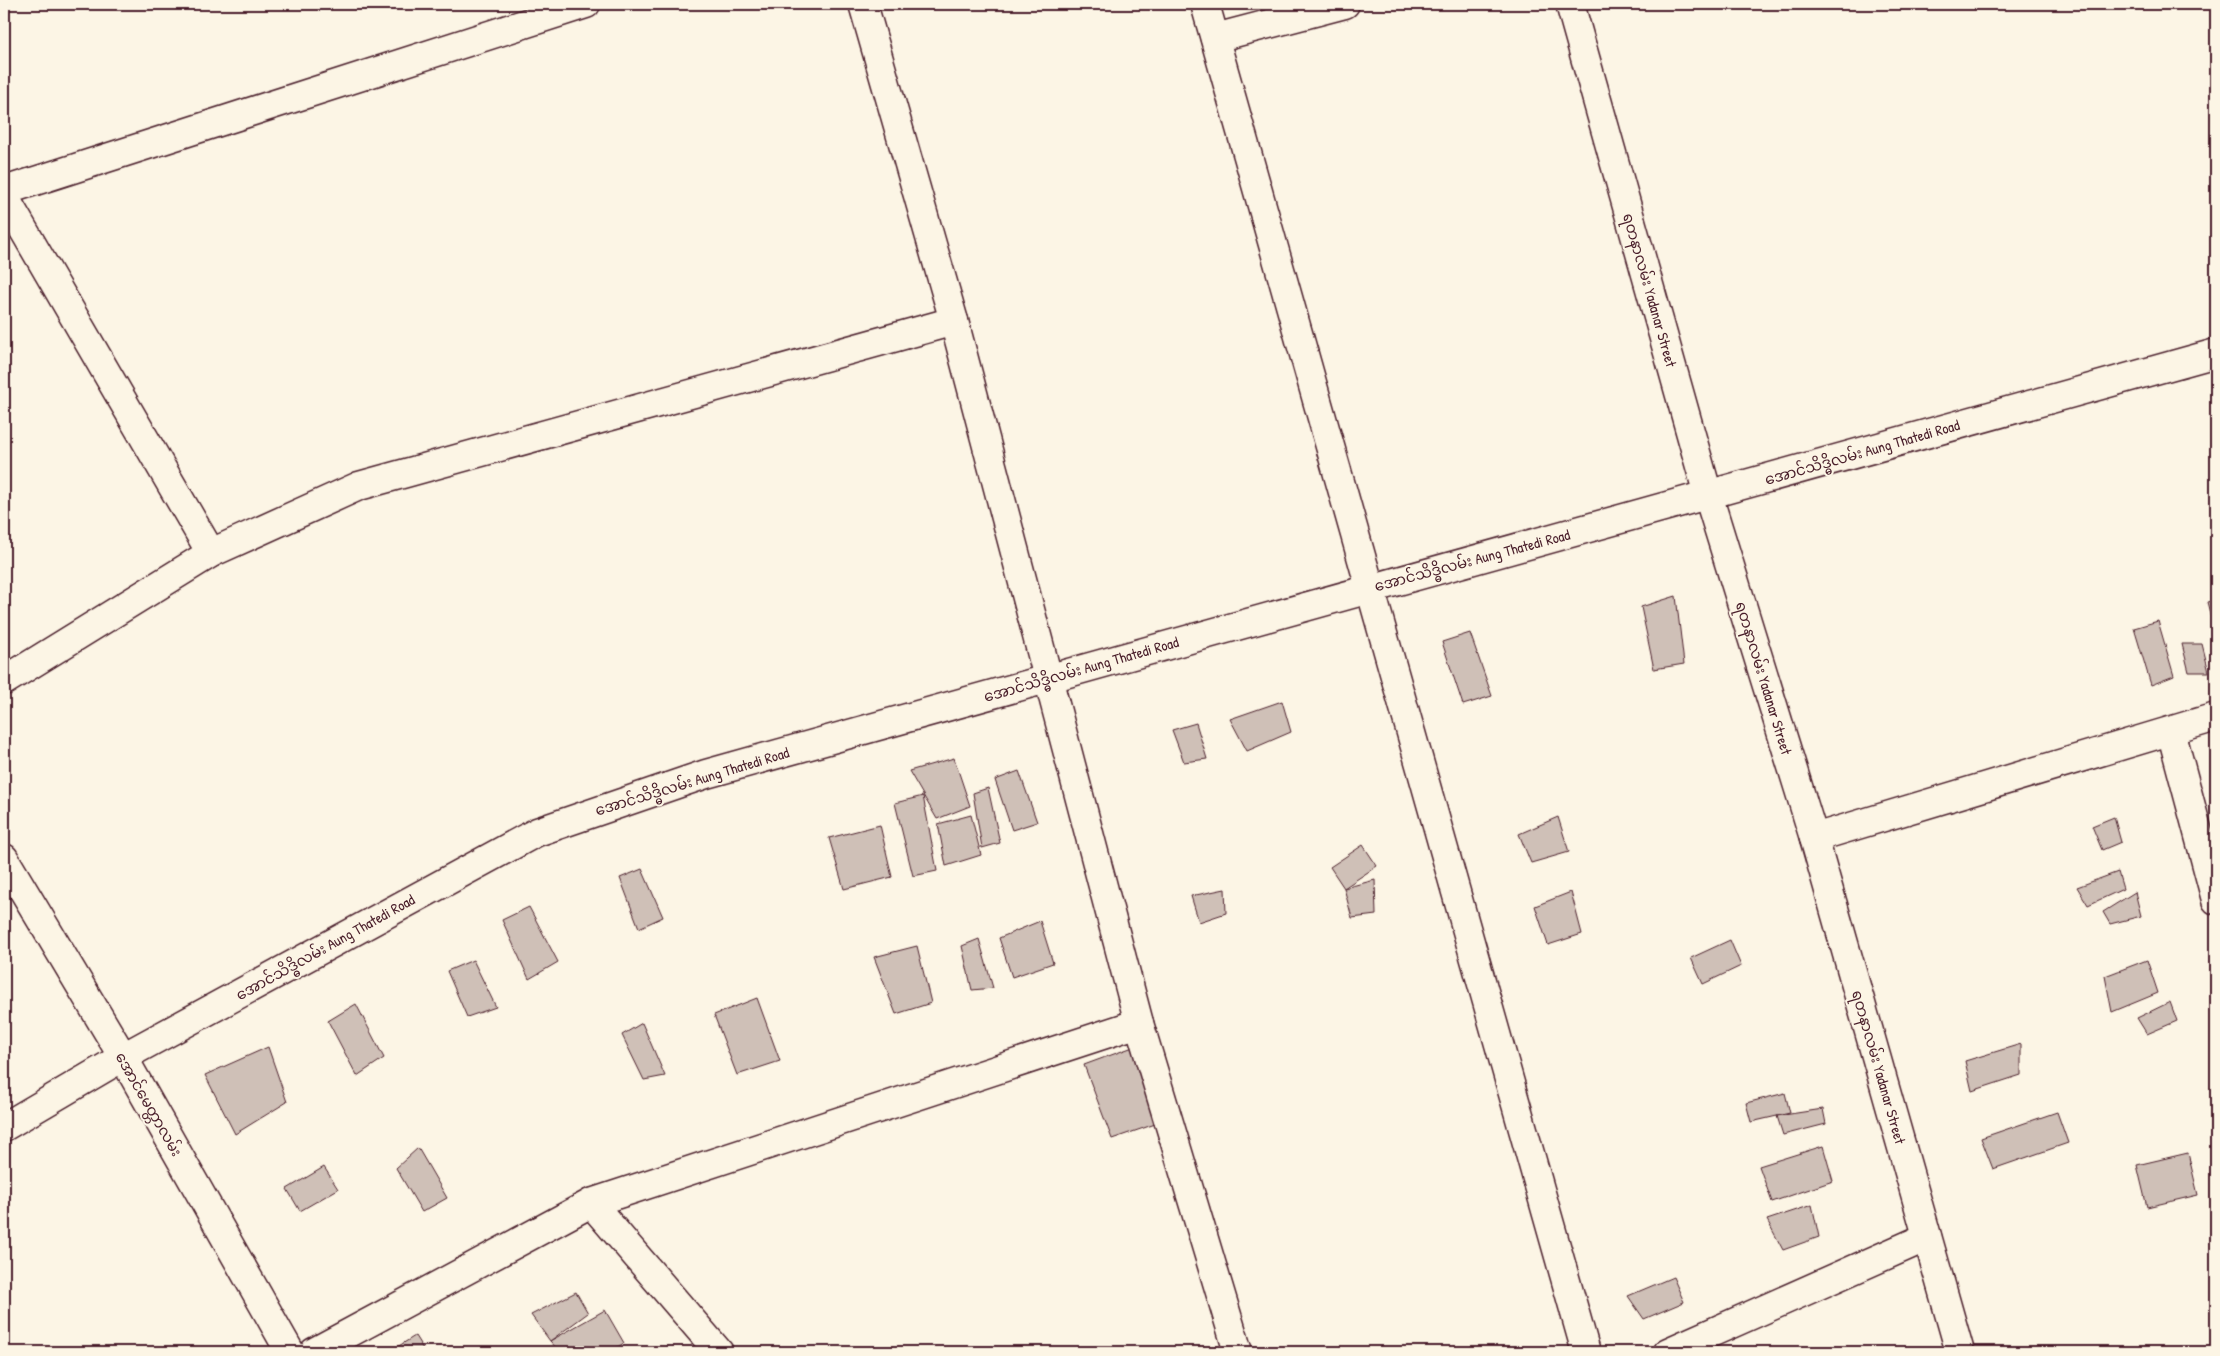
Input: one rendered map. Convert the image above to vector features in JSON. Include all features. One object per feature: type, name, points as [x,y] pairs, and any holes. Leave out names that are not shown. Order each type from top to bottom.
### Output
[{"type":"street","points":[[4,191],[586,4]]},
{"type":"street","points":[[863,4],[954,321],[1139,1023],[1238,1352]]},
{"type":"street","points":[[1205,4],[1586,1352]]},
{"type":"street","points":[[1215,38],[1345,4]]},
{"type":"street","name":"ရတနာလမ်း Yadanar Street","points":[[1570,4],[1708,495],[1814,838],[1960,1352]]},
{"type":"street","points":[[4,196],[211,553]]},
{"type":"street","points":[[4,681],[211,553],[359,486],[954,321]]},
{"type":"street","name":"အောင်သိဒ္ဓိလမ်း Aung Thatedi Road","points":[[4,1127],[124,1057],[537,832],[706,774],[2216,353]]},
{"type":"street","points":[[1814,838],[2216,717]]},
{"type":"street","points":[[2171,731],[2216,900]]},
{"type":"street","name":"အောင်မေတ္တာလမ်း","points":[[4,858],[124,1057],[290,1352]]},
{"type":"street","points":[[314,1352],[591,1203],[1139,1023]]},
{"type":"street","points":[[591,1203],[719,1352]]},
{"type":"street","points":[[1668,1352],[1927,1237]]},
{"type":"building","points":[[1676,596],[1684,664],[1654,669],[1641,607]]},
{"type":"building","points":[[2216,600],[2216,636],[2207,602]]},
{"type":"building","points":[[2158,621],[2174,676],[2151,685],[2134,628]]},
{"type":"building","points":[[1470,633],[1492,696],[1463,705],[1442,642]]},
{"type":"building","points":[[2182,644],[2202,644],[2209,672],[2189,672]]},
{"type":"building","points":[[1282,701],[1291,732],[1247,751],[1230,719]]},
{"type":"building","points":[[1196,723],[1207,759],[1184,762],[1172,730]]},
{"type":"building","points":[[954,758],[970,806],[937,819],[909,771]]},
{"type":"building","points":[[1019,771],[1037,822],[1012,830],[995,780]]},
{"type":"building","points":[[988,788],[1000,843],[982,848],[973,793]]},
{"type":"building","points":[[923,796],[937,871],[913,876],[895,803]]},
{"type":"building","points":[[971,815],[981,855],[946,866],[938,824]]},
{"type":"building","points":[[1558,817],[1569,852],[1531,863],[1519,834]]},
{"type":"building","points":[[2114,817],[2121,842],[2102,850],[2092,826]]},
{"type":"building","points":[[880,825],[892,877],[844,889],[829,838]]},
{"type":"building","points":[[1363,845],[1377,866],[1344,888],[1330,867]]},
{"type":"building","points":[[642,869],[663,917],[639,928],[620,878]]},
{"type":"building","points":[[2118,872],[2123,889],[2088,905],[2077,887]]},
{"type":"building","points":[[1375,880],[1376,915],[1352,918],[1344,888]]},
{"type":"building","points":[[1225,889],[1226,913],[1199,922],[1191,896]]},
{"type":"building","points":[[1571,892],[1582,934],[1548,945],[1535,906]]},
{"type":"building","points":[[2135,892],[2141,916],[2110,924],[2103,912]]},
{"type":"building","points":[[529,907],[558,962],[529,979],[502,920]]},
{"type":"building","points":[[1040,921],[1053,963],[1012,977],[999,938]]},
{"type":"building","points":[[979,939],[993,988],[972,990],[962,946]]},
{"type":"building","points":[[1730,940],[1741,966],[1703,984],[1691,958]]},
{"type":"building","points":[[917,946],[931,1003],[896,1014],[874,957]]},
{"type":"building","points":[[473,960],[496,1007],[467,1017],[447,971]]},
{"type":"building","points":[[2147,960],[2158,993],[2112,1012],[2105,976]]},
{"type":"building","points":[[757,998],[780,1061],[737,1075],[714,1015]]},
{"type":"building","points":[[2170,1002],[2177,1021],[2147,1034],[2137,1018]]},
{"type":"building","points":[[356,1004],[384,1058],[357,1076],[328,1021]]},
{"type":"building","points":[[642,1023],[665,1076],[644,1080],[622,1035]]},
{"type":"building","points":[[2021,1044],[2021,1075],[1972,1091],[1965,1061]]},
{"type":"building","points":[[268,1047],[287,1102],[235,1134],[205,1075]]},
{"type":"building","points":[[1133,1047],[1161,1122],[1112,1139],[1084,1065]]},
{"type":"building","points":[[1785,1093],[1790,1113],[1751,1122],[1746,1103]]},
{"type":"building","points":[[1823,1109],[1826,1124],[1783,1135],[1777,1116]]},
{"type":"building","points":[[2057,1112],[2068,1143],[1993,1169],[1981,1138]]},
{"type":"building","points":[[1823,1146],[1833,1181],[1772,1202],[1759,1166]]},
{"type":"building","points":[[418,1148],[447,1198],[422,1212],[396,1168]]},
{"type":"building","points":[[2188,1153],[2198,1195],[2147,1207],[2137,1165]]},
{"type":"building","points":[[324,1167],[338,1189],[300,1211],[287,1189]]},
{"type":"building","points":[[1812,1205],[1819,1237],[1783,1250],[1767,1220]]},
{"type":"building","points":[[1673,1277],[1684,1302],[1644,1319],[1628,1296]]},
{"type":"building","points":[[576,1292],[588,1313],[550,1341],[531,1315]]},
{"type":"building","points":[[605,1310],[624,1343],[609,1352],[560,1352],[550,1341]]},
{"type":"building","points":[[415,1336],[425,1352],[389,1352]]},
{"type":"building","points":[[2216,1345],[2216,1352],[2206,1352],[2205,1350]]}]
